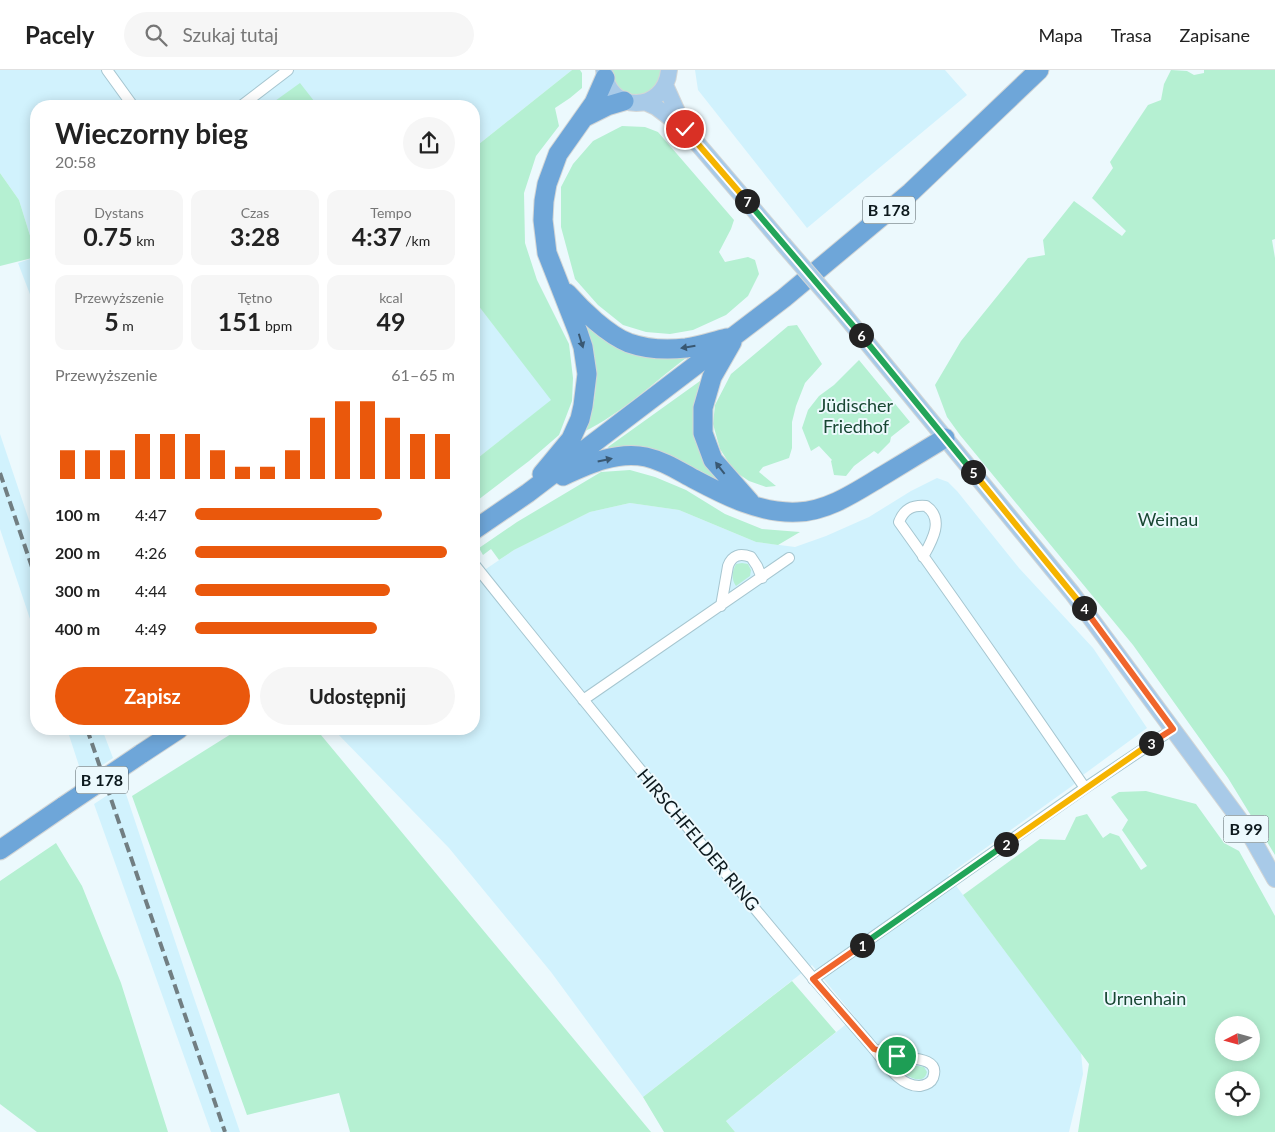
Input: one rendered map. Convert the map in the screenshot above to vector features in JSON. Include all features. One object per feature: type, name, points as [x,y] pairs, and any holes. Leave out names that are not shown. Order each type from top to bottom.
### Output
[{"type":"highway","name":"B 178","points":[[480,526],[528,493],[784,298],[910,192],[1039,70]]},
{"type":"highway","points":[[528,493],[570,439],[580,419],[583,406],[587,374],[583,348],[546,254],[543,220],[547,184],[558,154],[597,96],[604,74]]},
{"type":"highway","points":[[584,118],[607,106],[624,100]]},
{"type":"highway","points":[[556,280],[582,310],[628,343],[656,348],[687,348],[735,336]]},
{"type":"highway","points":[[735,336],[710,385],[703,408],[703,434],[713,460],[753,505]]},
{"type":"highway","points":[[528,493],[591,463],[621,456],[646,457],[669,465],[738,501],[772,511],[798,512],[836,503],[945,438]]},
{"type":"highway","name":"B 178","points":[[0,850],[170,735]]},
{"type":"main road","points":[[604,74],[612,92],[624,100],[636,103],[645,102],[660,93],[667,78]]},
{"type":"main road","name":"B 99","points":[[667,78],[685,129]]},
{"type":"main road","name":"B 99","points":[[645,102],[668,115],[685,129],[841,312],[1072,593],[1248,831],[1275,879]]},
{"type":"street","points":[[107,70],[129,100]]},
{"type":"street","points":[[249,100],[288,70]]},
{"type":"street","points":[[924,557],[934,532],[935,516],[926,506],[914,506],[906,510],[899,522],[924,557],[989,648],[1085,788]]},
{"type":"street","points":[[721,606],[728,566],[730,560],[735,556],[741,554],[751,557],[762,578]]},
{"type":"street","points":[[583,700],[789,558]]},
{"type":"street","name":"HIRSCHFELDER RING","points":[[480,571],[583,700],[813,979],[874,1049],[905,1082],[922,1086],[932,1080],[934,1070],[932,1065],[925,1060],[897,1056],[874,1049]]},
{"type":"street","points":[[813,979],[1085,788],[1173,729]]},
{"type":"shaded area","points":[[0,70],[572,70],[480,143],[480,100],[30,100],[30,236],[19,200],[0,173]]},
{"type":"shaded area","points":[[695,70],[945,70],[967,95],[807,228],[698,90]]},
{"type":"shaded area","points":[[30,259],[30,294],[18,263]]},
{"type":"shaded area","points":[[480,308],[552,400],[480,456]]},
{"type":"shaded area","points":[[0,434],[30,523],[30,619],[0,529]]},
{"type":"shaded area","points":[[937,478],[948,482],[957,491],[1019,568],[1093,648],[1147,728],[1083,775],[1072,786],[948,875],[1081,1052],[1083,1074],[1069,1132],[735,1132],[726,1121],[855,1017],[812,965],[643,1097],[551,972],[449,848],[339,735],[480,735],[480,573],[514,550],[590,512],[630,503],[679,510],[756,542],[795,547],[869,517],[911,491]]},
{"type":"shaded area","points":[[69,735],[104,735],[113,758],[83,778]]},
{"type":"shaded area","points":[[123,785],[240,1132],[211,1132],[94,804]]},
{"type":"green space","points":[[572,70],[580,70],[582,73],[582,88],[555,108],[559,126],[536,156],[524,193],[525,243],[537,280],[569,344],[573,378],[572,401],[559,435],[480,498],[480,456],[551,400],[480,308],[480,143]]},
{"type":"green space","points":[[613,70],[662,70],[654,90],[634,97],[616,84]]},
{"type":"green space","name":"Weinau","points":[[1171,70],[1187,71],[1194,75],[1204,73],[1204,70],[1275,70],[1275,239],[1272,240],[1275,258],[1275,855],[1228,778],[1133,645],[960,435],[947,417],[935,385],[961,341],[1028,258],[1045,255],[1043,240],[1074,201],[1122,236],[1126,231],[1092,198],[1113,168],[1110,162],[1148,105],[1161,100],[1164,84]]},
{"type":"green space","points":[[300,83],[313,100],[276,100]]},
{"type":"green space","points":[[622,126],[645,127],[658,132],[734,220],[719,252],[725,262],[748,257],[755,260],[759,274],[748,296],[726,315],[693,330],[670,334],[646,332],[623,325],[598,305],[575,279],[561,227],[561,187],[573,164],[593,141]]},
{"type":"green space","points":[[0,173],[19,200],[30,236],[30,258],[0,266]]},
{"type":"green space","points":[[582,323],[693,353],[626,406],[583,432],[593,403],[596,378],[591,352]]},
{"type":"green space","points":[[797,325],[822,364],[805,383],[796,406],[792,422],[792,448],[789,458],[763,467],[759,472],[776,486],[766,487],[749,481],[734,471],[720,449],[713,424],[715,405],[731,374],[788,326]]},
{"type":"green space","name":"Jüdischer Friedhof","points":[[859,360],[910,422],[891,437],[890,442],[878,454],[874,451],[854,466],[846,476],[834,475],[832,460],[819,446],[811,451],[802,428],[808,410],[819,396],[834,385]]},
{"type":"green space","points":[[700,381],[700,393],[722,485],[610,450],[608,447]]},
{"type":"green space","points":[[630,470],[655,477],[686,490],[725,514],[762,529],[800,532],[778,545],[756,542],[679,510],[630,503],[590,512],[514,550],[499,560],[491,549],[483,555],[480,547],[517,522],[601,472]]},
{"type":"green space","points":[[736,564],[748,564],[751,570],[750,576],[736,586],[733,578],[734,570]]},
{"type":"green space","points":[[229,735],[321,735],[651,1132],[350,1132],[339,1093],[247,1115],[132,796]]},
{"type":"green space","name":"Urnenhain","points":[[1146,791],[1196,804],[1224,843],[1239,851],[1275,916],[1275,1132],[1078,1132],[1089,1064],[963,895],[1040,839],[1065,840],[1076,817],[1087,814],[1103,838],[1110,833],[1119,836],[1141,870],[1147,866],[1122,830],[1128,820],[1111,797],[1119,792]]},
{"type":"green space","points":[[56,843],[82,886],[121,983],[168,1132],[37,1132],[0,1104],[0,881]]},
{"type":"green space","points":[[792,981],[836,1032],[726,1121],[735,1132],[664,1132],[643,1097]]},
{"type":"green space","points":[[894,1062],[924,1067],[927,1072],[925,1077],[921,1079],[911,1078],[893,1065]]},
{"type":"railway","points":[[0,473],[30,561]]},
{"type":"railway","points":[[89,735],[225,1132]]},
{"type":"route","points":[[685,129],[841,312],[1072,593],[1173,729],[1085,788],[813,979],[874,1049],[897,1056]]}]
